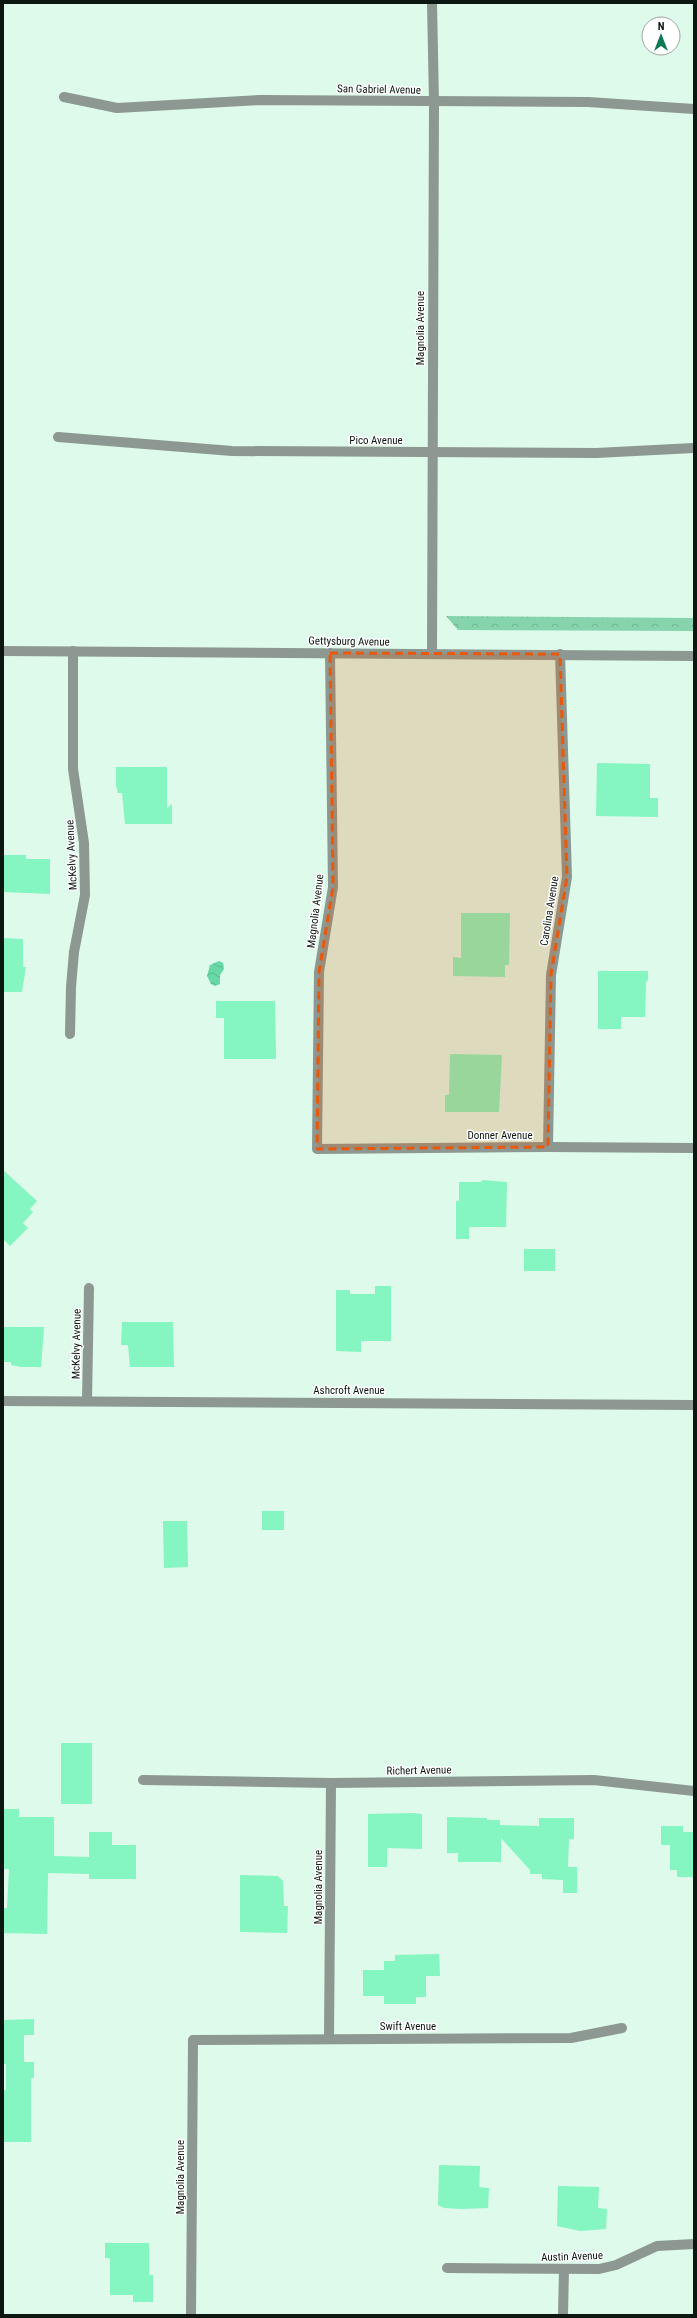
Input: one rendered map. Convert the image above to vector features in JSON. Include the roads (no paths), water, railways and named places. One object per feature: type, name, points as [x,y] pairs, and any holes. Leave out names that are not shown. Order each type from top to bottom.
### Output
[{"type":"street","name":"Magnolia Avenue","points":[[432,3],[434,102],[432,654]]},
{"type":"street","name":"San Gabriel Avenue","points":[[64,97],[117,108],[260,100],[588,102],[694,109]]},
{"type":"street","name":"Pico Avenue","points":[[58,437],[232,451],[596,453],[694,448]]},
{"type":"street","name":"Gettysburg Avenue","points":[[3,651],[330,652],[694,656]]},
{"type":"street","name":"McKelvy Avenue","points":[[70,1034],[71,987],[74,952],[85,895],[84,843],[73,769],[73,651]]},
{"type":"street","name":"Magnolia Avenue","points":[[317,1149],[319,972],[333,887],[330,652]]},
{"type":"street","name":"Carolina Avenue","points":[[548,1147],[551,975],[567,877],[560,654]]},
{"type":"street","name":"Donner Avenue","points":[[317,1149],[548,1147],[694,1148]]},
{"type":"street","name":"McKelvy Avenue","points":[[87,1401],[89,1288]]},
{"type":"street","name":"Ashcroft Avenue","points":[[3,1401],[694,1404]]},
{"type":"street","name":"Richert Avenue","points":[[143,1780],[331,1784],[594,1780],[694,1791]]},
{"type":"street","name":"Magnolia Avenue","points":[[329,2038],[331,1784]]},
{"type":"street","name":"Swift Avenue","points":[[193,2040],[329,2038],[571,2038],[622,2028]]},
{"type":"street","name":"Magnolia Avenue","points":[[191,2315],[193,2040]]},
{"type":"street","name":"Austin Avenue","points":[[446,2268],[599,2269],[616,2265],[657,2246],[694,2244]]},
{"type":"street","points":[[563,2315],[564,2269]]},
{"type":"water","points":[[219,961],[223,963],[224,969],[220,975],[220,984],[215,986],[211,984],[207,976],[210,965]]}]
